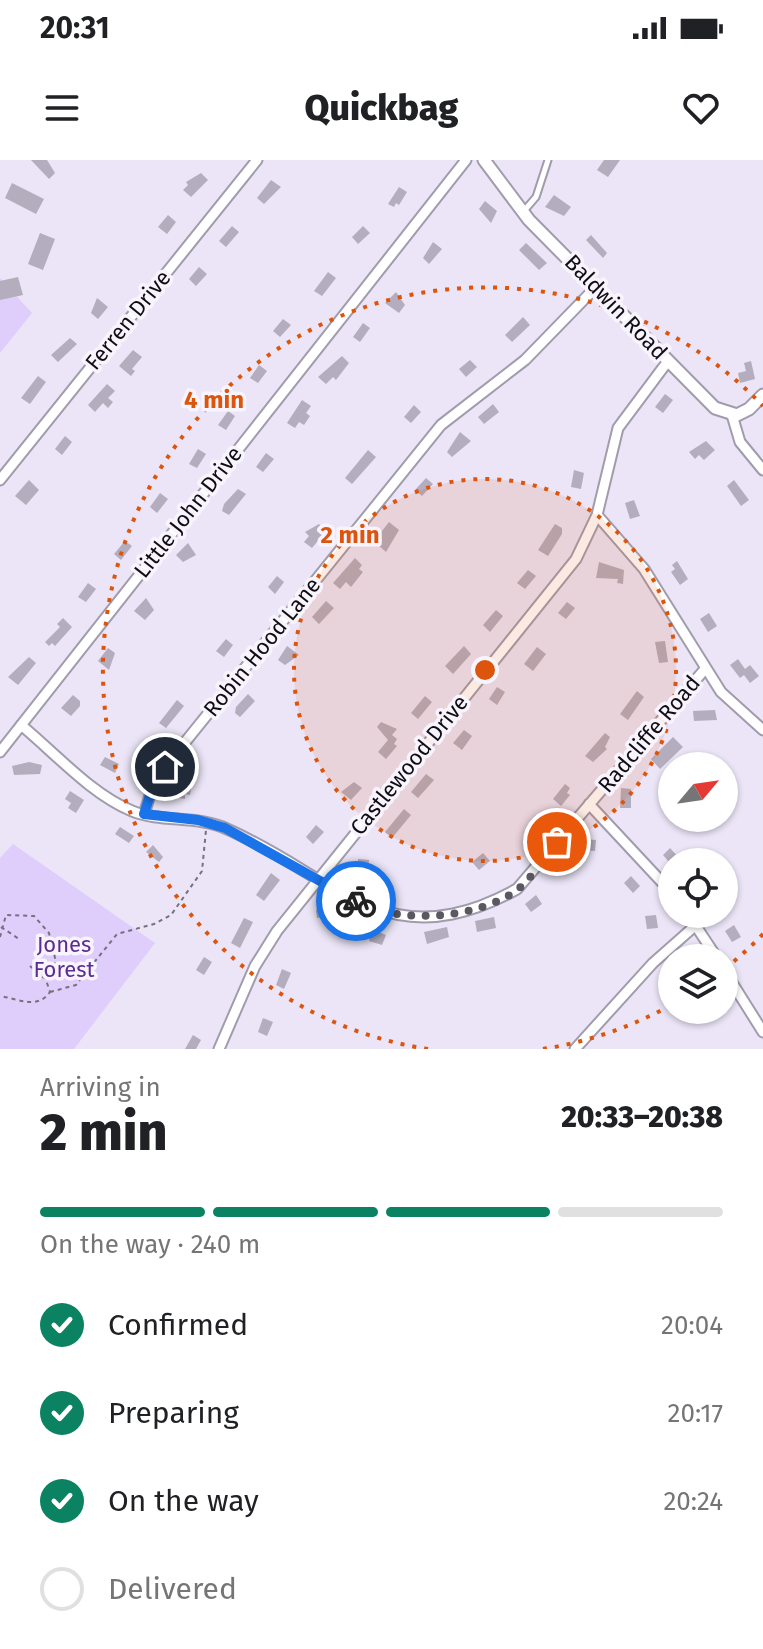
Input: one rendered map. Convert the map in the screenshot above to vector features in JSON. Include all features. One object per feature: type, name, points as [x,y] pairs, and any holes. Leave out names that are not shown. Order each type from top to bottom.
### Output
[{"type":"street","name":"Ferren Drive","points":[[0,480],[257,160]]},
{"type":"street","name":"Little John Drive","points":[[0,752],[466,160]]},
{"type":"street","name":"Baldwin Road","points":[[487,161],[522,212],[715,408],[732,415]]},
{"type":"street","name":"Robin Hood Lane","points":[[144,814],[152,789],[165,767],[441,425],[453,412],[525,360],[597,286]]},
{"type":"street","name":"Castlewood Drive","points":[[219,1049],[264,950],[317,879],[576,559],[597,515],[618,428],[668,361]]},
{"type":"street","points":[[763,395],[746,412],[732,415],[740,442],[763,470]]},
{"type":"street","points":[[597,515],[644,569],[721,692],[763,730]]},
{"type":"street","name":"Radcliffe Road","points":[[21,725],[116,802],[144,814],[211,824],[254,843],[389,915],[420,917],[477,906],[517,889],[705,669]]},
{"type":"street","points":[[589,804],[658,878]]},
{"type":"street","points":[[575,1049],[653,963],[693,928]]},
{"type":"street","points":[[738,992],[763,1030]]},
{"type":"lane","points":[[522,212],[536,197],[548,160]]},
{"type":"path","points":[[0,996],[34,1003],[43,1001],[50,992],[76,985],[117,934],[171,915],[202,871],[202,842],[211,824]]},
{"type":"path","points":[[0,937],[2,918],[10,913],[34,916],[43,923],[56,962],[45,978]]},
{"type":"path","points":[[1,927],[19,939]]},
{"type":"path","points":[[30,966],[45,978],[50,992]]},
{"type":"green space","points":[[0,278],[32,313],[0,353]]},
{"type":"green space","name":"Jones Forest","points":[[13,844],[155,943],[74,1049],[0,1049],[0,858]]},
{"type":"building","points":[[31,160],[47,160],[55,173],[49,179]]},
{"type":"building","points":[[604,160],[620,160],[608,177],[597,170]]},
{"type":"building","points":[[201,173],[208,180],[191,197],[183,190],[188,185],[186,182]]},
{"type":"building","points":[[271,180],[281,187],[264,204],[257,198]]},
{"type":"building","points":[[12,183],[44,199],[36,214],[5,198]]},
{"type":"building","points":[[399,187],[407,192],[399,205],[396,203],[394,207],[388,204]]},
{"type":"building","points":[[554,195],[571,207],[564,216],[545,207]]},
{"type":"building","points":[[485,201],[497,211],[491,223],[479,209]]},
{"type":"building","points":[[168,215],[176,222],[167,234],[158,227]]},
{"type":"building","points":[[232,226],[239,232],[226,247],[219,241]]},
{"type":"building","points":[[363,226],[370,233],[358,244],[352,237]]},
{"type":"building","points":[[40,233],[55,239],[43,270],[28,264]]},
{"type":"building","points":[[591,235],[607,253],[603,258],[586,240]]},
{"type":"building","points":[[433,242],[442,249],[429,264],[423,258]]},
{"type":"building","points":[[526,243],[547,263],[539,270],[519,250]]},
{"type":"building","points":[[199,267],[207,274],[196,286],[189,279]]},
{"type":"building","points":[[328,272],[336,278],[322,296],[314,291]]},
{"type":"building","points":[[18,277],[23,295],[0,300],[0,281]]},
{"type":"building","points":[[396,292],[405,305],[399,313],[385,303]]},
{"type":"building","points":[[97,298],[108,307],[98,319],[91,313]]},
{"type":"building","points":[[523,317],[530,325],[512,342],[505,335]]},
{"type":"building","points":[[283,319],[291,325],[280,337],[273,331]]},
{"type":"building","points":[[363,323],[370,328],[360,342],[353,337]]},
{"type":"building","points":[[70,338],[77,344],[58,362],[51,355]]},
{"type":"building","points":[[133,350],[142,357],[132,369],[135,371],[131,376],[119,366]]},
{"type":"building","points":[[342,356],[349,363],[336,380],[333,377],[326,384],[318,377]]},
{"type":"building","points":[[470,360],[477,367],[466,377],[459,369]]},
{"type":"building","points":[[751,361],[755,379],[740,383],[738,373],[746,371],[744,363]]},
{"type":"building","points":[[259,365],[267,371],[258,383],[250,378]]},
{"type":"building","points":[[38,376],[46,382],[30,404],[21,398]]},
{"type":"building","points":[[107,384],[115,391],[108,398],[113,402],[108,408],[103,403],[95,412],[88,405]]},
{"type":"building","points":[[665,394],[673,400],[663,413],[655,407]]},
{"type":"building","points":[[302,400],[311,406],[306,413],[310,416],[304,425],[299,422],[295,428],[287,423]]},
{"type":"building","points":[[493,404],[499,412],[484,424],[478,417]]},
{"type":"building","points":[[414,405],[421,412],[411,423],[404,417]]},
{"type":"building","points":[[228,411],[235,416],[226,430],[218,425]]},
{"type":"building","points":[[460,432],[471,441],[452,457],[447,452]]},
{"type":"building","points":[[65,436],[72,442],[62,455],[55,449]]},
{"type":"building","points":[[706,441],[715,450],[704,460],[699,455],[695,459],[689,452]]},
{"type":"building","points":[[198,449],[206,454],[197,468],[189,464]]},
{"type":"building","points":[[368,450],[376,457],[352,484],[345,478]]},
{"type":"building","points":[[266,453],[274,459],[263,472],[256,467]]},
{"type":"building","points":[[574,470],[584,473],[581,489],[571,487]]},
{"type":"building","points":[[426,478],[433,484],[422,496],[415,490]]},
{"type":"building","points":[[29,480],[39,490],[26,505],[15,496]]},
{"type":"building","points":[[734,480],[749,500],[741,506],[727,486]]},
{"type":"building","points":[[238,489],[246,494],[229,515],[222,511],[224,504]]},
{"type":"building","points":[[160,493],[168,499],[157,513],[150,507]]},
{"type":"building","points":[[634,500],[640,516],[630,519],[625,503]]},
{"type":"building","points":[[389,522],[399,530],[386,552],[378,545],[382,540],[378,536]]},
{"type":"building","points":[[319,524],[326,531],[312,548],[304,542],[309,536],[305,532]]},
{"type":"building","points":[[555,524],[562,528],[562,534],[548,556],[538,550]]},
{"type":"building","points":[[125,541],[132,546],[121,560],[114,554]]},
{"type":"building","points":[[188,543],[196,555],[183,562],[176,555]]},
{"type":"building","points":[[355,558],[362,565],[359,569],[363,572],[351,587],[346,582],[340,589],[333,583]]},
{"type":"building","points":[[677,561],[688,579],[680,585],[671,572],[675,569],[672,565]]},
{"type":"building","points":[[599,562],[624,570],[623,584],[617,583],[618,579],[596,578]]},
{"type":"building","points":[[528,570],[536,576],[525,589],[517,583]]},
{"type":"building","points":[[277,576],[284,582],[275,594],[268,587]]},
{"type":"building","points":[[88,583],[96,589],[86,602],[78,597]]},
{"type":"building","points":[[146,598],[154,610],[145,620],[134,611]]},
{"type":"building","points":[[326,601],[334,608],[319,624],[312,617]]},
{"type":"building","points":[[567,602],[575,608],[566,619],[558,613]]},
{"type":"building","points":[[496,610],[503,616],[490,632],[483,625]]},
{"type":"building","points":[[709,613],[717,626],[708,632],[700,619]]},
{"type":"building","points":[[63,618],[72,627],[55,646],[52,643],[49,646],[45,642],[60,627],[57,624]]},
{"type":"building","points":[[226,639],[233,645],[224,657],[216,651]]},
{"type":"building","points":[[665,641],[668,662],[659,663],[655,642]]},
{"type":"building","points":[[287,646],[299,655],[285,665],[278,660]]},
{"type":"building","points":[[464,646],[471,654],[453,674],[445,666]]},
{"type":"building","points":[[537,647],[546,654],[533,671],[524,664]]},
{"type":"building","points":[[108,648],[115,653],[109,670],[98,661]]},
{"type":"building","points":[[29,657],[36,663],[18,685],[8,677]]},
{"type":"building","points":[[738,659],[745,669],[750,665],[759,676],[750,683],[744,675],[740,678],[730,665]]},
{"type":"building","points":[[497,687],[505,692],[497,705],[489,699]]},
{"type":"building","points":[[637,691],[644,697],[628,720],[620,714]]},
{"type":"building","points":[[248,694],[255,701],[240,717],[235,713],[236,707]]},
{"type":"building","points":[[73,695],[80,701],[80,706],[71,716],[61,708]]},
{"type":"building","points":[[425,696],[432,702],[418,719],[411,713]]},
{"type":"building","points":[[177,700],[184,706],[166,728],[159,723]]},
{"type":"building","points":[[715,710],[717,720],[694,721],[693,711]]},
{"type":"building","points":[[381,722],[397,729],[392,735],[397,739],[394,744],[397,746],[386,759],[378,752],[388,740],[377,727]]},
{"type":"building","points":[[464,730],[472,736],[462,750],[453,743]]},
{"type":"building","points":[[605,733],[610,737],[605,747],[607,749],[593,762],[585,756]]},
{"type":"building","points":[[673,737],[683,747],[678,752],[658,752]]},
{"type":"building","points":[[658,752],[658,767],[651,759]]},
{"type":"building","points":[[105,757],[119,764],[115,773],[100,765]]},
{"type":"building","points":[[29,762],[42,765],[40,774],[14,775],[12,766]]},
{"type":"building","points":[[179,768],[194,771],[190,795],[185,794],[185,799],[174,797]]},
{"type":"building","points":[[426,774],[434,780],[418,798],[411,792]]},
{"type":"building","points":[[354,782],[362,788],[351,800],[341,792]]},
{"type":"building","points":[[565,784],[570,788],[567,793],[570,795],[561,806],[553,799]]},
{"type":"building","points":[[621,788],[631,789],[631,808],[620,808]]},
{"type":"building","points":[[70,791],[84,800],[76,813],[68,808],[71,803],[65,799]]},
{"type":"building","points":[[404,809],[411,815],[392,838],[385,832]]},
{"type":"building","points":[[533,823],[541,830],[532,840],[525,834]]},
{"type":"building","points":[[316,825],[324,832],[313,844],[306,837]]},
{"type":"building","points":[[120,827],[134,836],[129,843],[115,834]]},
{"type":"building","points":[[581,839],[596,840],[595,851],[581,850]]},
{"type":"building","points":[[153,845],[163,857],[159,862],[146,852]]},
{"type":"building","points":[[483,853],[490,861],[479,870],[472,862]]},
{"type":"building","points":[[358,859],[369,860],[368,877],[357,876]]},
{"type":"building","points":[[271,873],[280,880],[264,901],[256,895]]},
{"type":"building","points":[[631,876],[640,886],[633,893],[624,883]]},
{"type":"building","points":[[536,895],[542,904],[531,912],[525,904]]},
{"type":"building","points":[[332,906],[334,915],[317,918],[316,910]]},
{"type":"building","points":[[656,915],[658,928],[647,929],[645,916]]},
{"type":"building","points":[[494,917],[496,928],[477,932],[475,921]]},
{"type":"building","points":[[244,918],[253,922],[240,948],[231,943]]},
{"type":"building","points":[[447,927],[449,937],[427,944],[424,932]]},
{"type":"building","points":[[736,928],[741,937],[732,942],[725,931]]},
{"type":"building","points":[[373,930],[386,935],[382,945],[369,941]]},
{"type":"building","points":[[204,957],[212,962],[204,975],[196,970]]},
{"type":"building","points":[[282,969],[291,973],[284,989],[276,985]]},
{"type":"building","points":[[263,1018],[273,1022],[267,1036],[258,1032]]},
{"type":"building","points":[[193,1035],[201,1040],[196,1049],[185,1049]]},
{"type":"way so far","points":[[356,901],[389,915],[420,917],[477,906],[517,889],[557,842]]},
{"type":"route","points":[[165,767],[152,789],[144,814],[198,820],[225,828],[356,901]]}]
